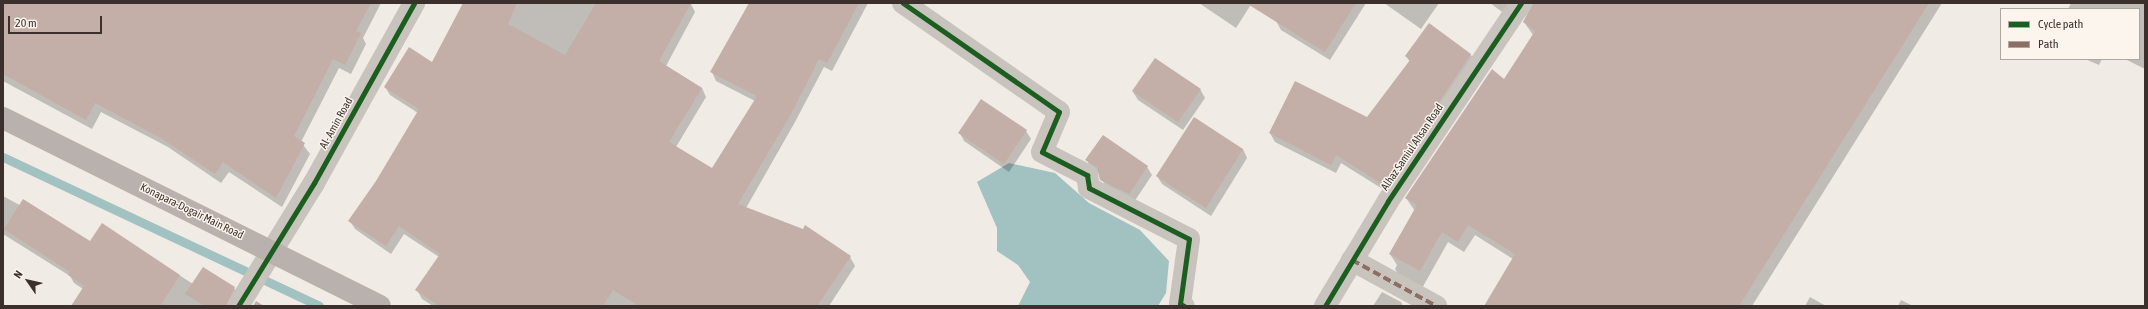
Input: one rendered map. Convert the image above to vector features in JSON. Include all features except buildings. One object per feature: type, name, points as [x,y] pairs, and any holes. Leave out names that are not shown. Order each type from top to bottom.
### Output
[{"type":"main road","name":"Konapara-Dogair Main Road","points":[[3,118],[273,251],[380,306]]},
{"type":"street","name":"Al- Amin Road","points":[[238,306],[273,251],[414,3]]},
{"type":"street","points":[[903,3],[1059,112],[1042,152],[1087,175],[1089,188],[1189,239],[1180,304],[1184,306]]},
{"type":"street","name":"Alhaz Samiul Ahsan Road","points":[[1325,306],[1388,201],[1521,3]]},
{"type":"street","points":[[1352,260],[1436,306]]},
{"type":"water","points":[[1009,163],[1055,173],[1089,203],[1140,230],[1169,261],[1166,293],[1158,306],[1018,306],[1030,282],[1018,265],[997,251],[997,228],[977,182]]},
{"type":"waterway","points":[[3,157],[319,306]]},
{"type":"marked path","points":[[1352,260],[1436,306]]},
{"type":"cycle path","points":[[238,306],[314,183],[414,3]]},
{"type":"cycle path","points":[[903,3],[1059,112],[1042,152],[1087,175],[1089,188],[1189,239],[1180,304],[1184,306]]},
{"type":"cycle path","points":[[1325,306],[1388,201],[1521,3]]}]
